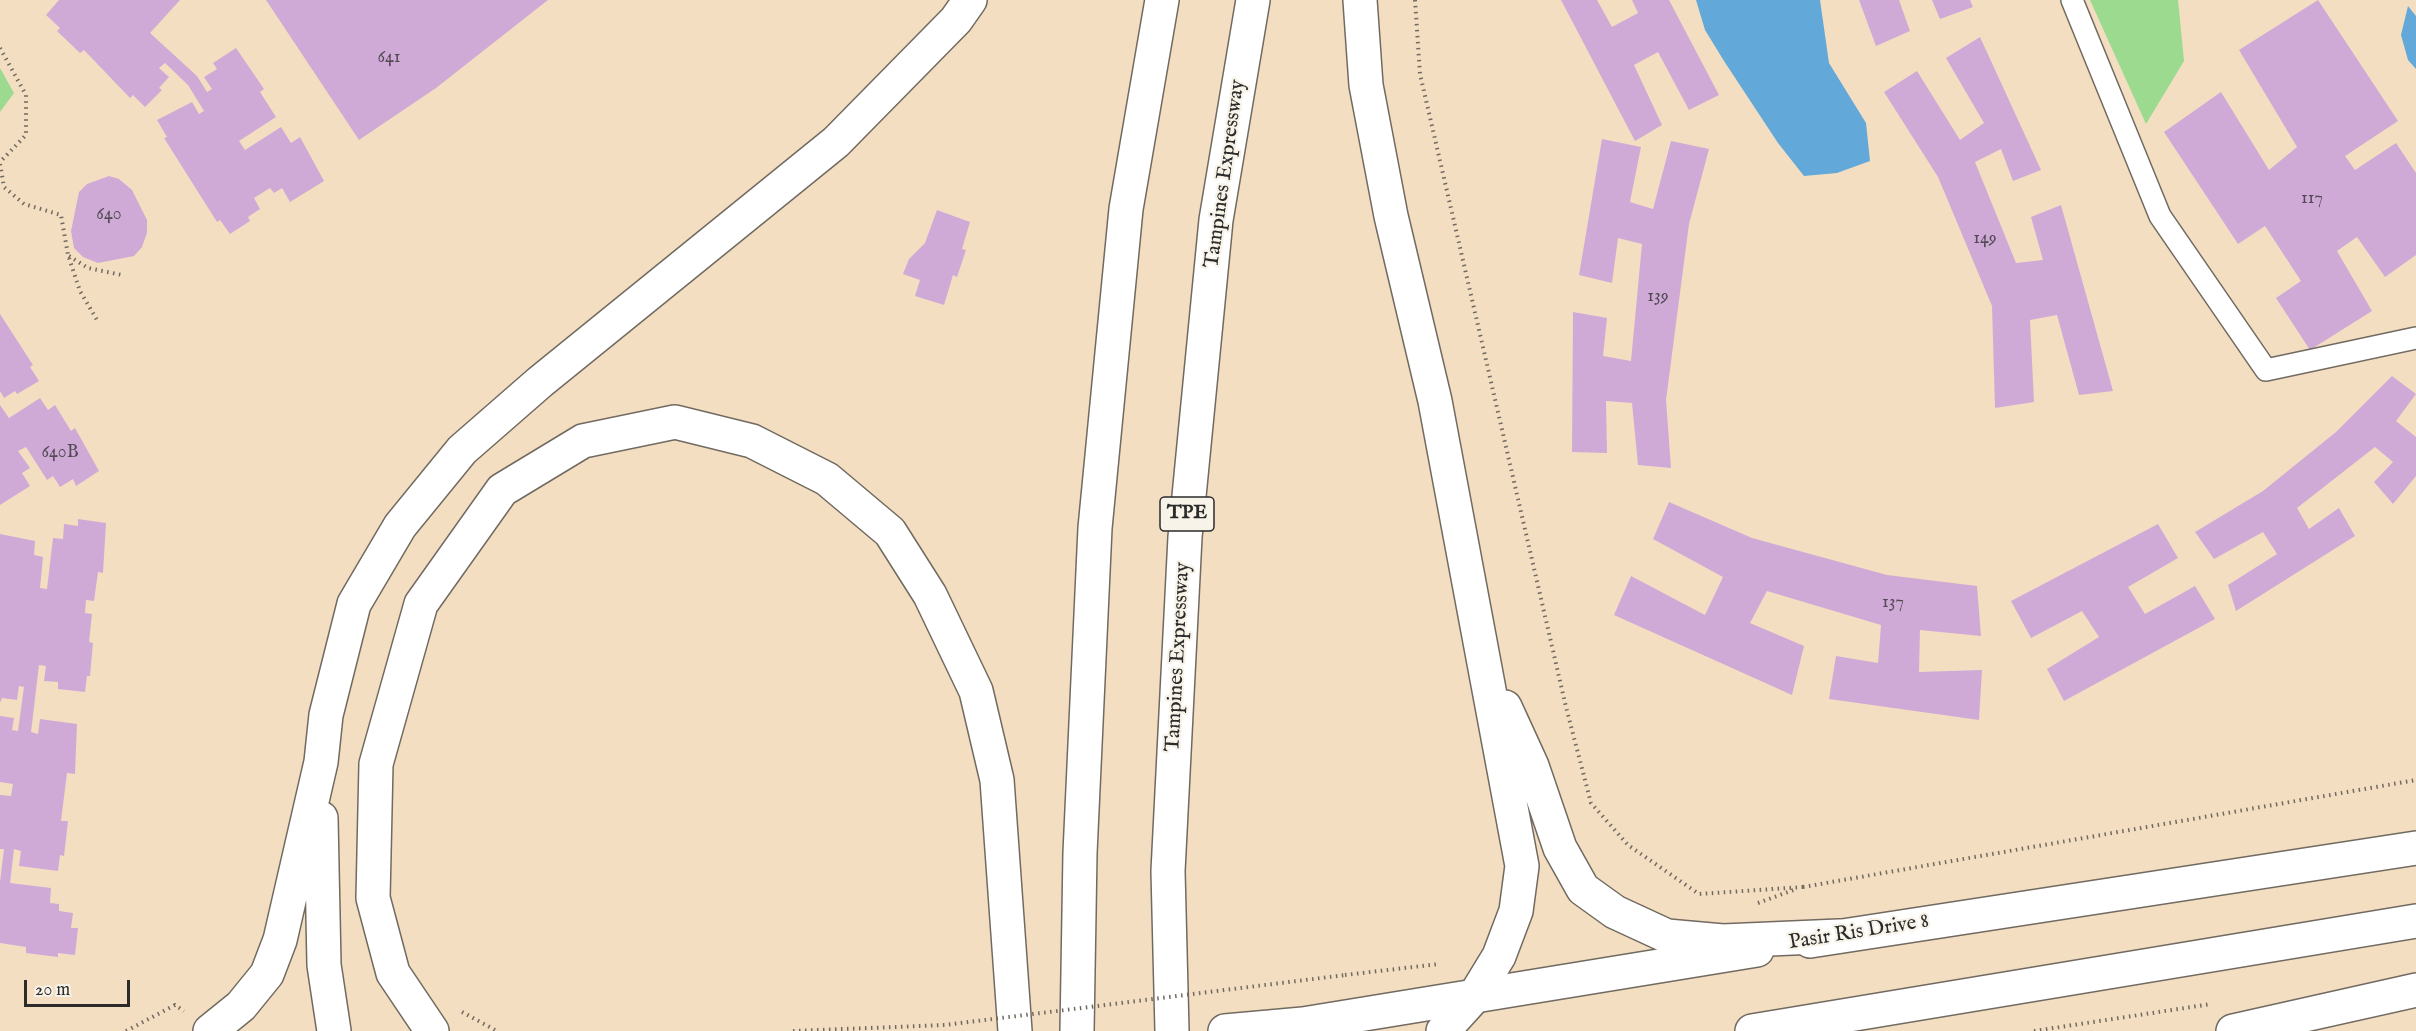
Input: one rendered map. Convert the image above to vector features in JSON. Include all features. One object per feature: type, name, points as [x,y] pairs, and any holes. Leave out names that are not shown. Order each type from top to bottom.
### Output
[{"type":"main road","points":[[211,1031],[241,1006],[270,965],[280,940],[321,762],[326,715],[354,604],[400,526],[462,450],[540,382],[836,142],[956,20],[970,0]]},
{"type":"main road","points":[[1077,1031],[1080,853],[1095,528],[1126,209],[1162,0]]},
{"type":"main road","name":"Tampines Expressway","points":[[1172,1031],[1168,871],[1185,537],[1216,220],[1253,0]]},
{"type":"main road","points":[[1360,0],[1366,85],[1391,216],[1435,401],[1522,866],[1516,911],[1499,956],[1474,997],[1443,1031]]},
{"type":"main road","points":[[432,1031],[393,973],[373,898],[376,764],[421,604],[502,490],[583,441],[675,422],[752,441],[827,479],[890,532],[930,595],[976,691],[997,780],[1015,1031]]},
{"type":"main road","points":[[1484,659],[1532,766],[1560,848],[1583,889],[1615,912],[1667,936],[1723,941],[1839,936]]},
{"type":"main road","points":[[321,762],[324,966],[333,1031]]},
{"type":"main road","name":"Pasir Ris Drive 8","points":[[1225,1031],[1303,1024],[1839,936],[2416,848]]},
{"type":"main road","points":[[1752,1031],[2416,921]]},
{"type":"main road","points":[[2233,1031],[2416,990]]},
{"type":"lane","points":[[2072,0],[2160,216],[2266,370],[2416,338]]},
{"type":"path","points":[[1415,0],[1420,74],[1566,707],[1591,803],[1629,845],[1699,894],[1803,887],[2416,780]]},
{"type":"path","points":[[0,48],[26,95],[26,135],[0,163],[4,187],[24,204],[61,215],[68,255],[81,291],[97,320]]},
{"type":"path","points":[[68,255],[88,268],[122,275]]},
{"type":"path","points":[[1751,905],[1803,887]]},
{"type":"path","points":[[793,1031],[945,1025],[1440,963]]},
{"type":"path","points":[[126,1031],[175,1005],[211,1031]]},
{"type":"path","points":[[460,1011],[497,1031]]},
{"type":"green space","points":[[2090,0],[2178,0],[2184,61],[2146,124]]},
{"type":"green space","points":[[0,68],[14,93],[0,112]]},
{"type":"water","points":[[1696,0],[1820,0],[1829,63],[1866,123],[1870,161],[1837,173],[1804,176],[1778,143],[1724,61],[1705,30]]},
{"type":"water","points":[[2408,6],[2416,16],[2416,69],[2408,60],[2401,35]]},
{"type":"building","points":[[59,0],[180,0],[150,33],[197,76],[207,92],[212,89],[204,77],[217,69],[213,63],[236,48],[264,89],[260,92],[276,117],[239,141],[245,150],[281,127],[291,143],[300,137],[324,181],[290,202],[282,188],[274,193],[270,188],[254,198],[260,209],[248,217],[250,221],[230,234],[220,220],[217,222],[164,138],[167,137],[157,120],[192,102],[199,114],[204,111],[188,85],[165,63],[159,68],[169,77],[159,88],[162,90],[145,107],[133,95],[130,98],[84,50],[80,53],[57,31],[60,28],[46,15]]},
{"type":"building","points":[[266,0],[548,0],[436,88],[359,140]]},
{"type":"building","points":[[1561,0],[1597,0],[1612,27],[1638,13],[1632,0],[1669,0],[1719,95],[1689,110],[1658,52],[1634,65],[1662,125],[1635,141]]},
{"type":"building","points":[[1859,0],[1899,0],[1910,31],[1876,46]]},
{"type":"building","points":[[1932,0],[1970,0],[1973,7],[1940,19]]},
{"type":"building","points":[[2318,0],[2398,121],[2345,156],[2355,170],[2396,143],[2416,173],[2416,255],[2385,277],[2357,237],[2337,251],[2372,311],[2310,350],[2276,298],[2301,281],[2265,226],[2238,244],[2164,132],[2221,92],[2269,170],[2297,147],[2239,50]]},
{"type":"building","points":[[1980,37],[2041,170],[2013,181],[2001,149],[1975,162],[2016,263],[2043,260],[2031,217],[2061,205],[2113,391],[2079,395],[2057,315],[2030,320],[2034,402],[1995,408],[1992,306],[1938,177],[1884,92],[1917,71],[1960,140],[1984,123],[1946,58]]},
{"type":"building","points":[[1602,139],[1641,147],[1630,202],[1653,209],[1671,141],[1709,149],[1689,224],[1666,400],[1671,468],[1638,465],[1632,403],[1606,401],[1607,453],[1572,452],[1573,312],[1607,318],[1603,356],[1631,361],[1642,244],[1618,238],[1612,283],[1579,275]]},
{"type":"building","points":[[109,176],[119,179],[132,190],[147,220],[147,233],[142,247],[134,256],[98,263],[83,257],[74,248],[71,231],[79,192],[87,184]]},
{"type":"building","points":[[937,210],[970,222],[962,249],[966,250],[957,277],[953,275],[944,305],[915,296],[920,280],[903,274],[909,259],[925,243]]},
{"type":"building","points":[[0,314],[33,365],[30,367],[39,381],[17,394],[15,391],[4,398],[0,391]]},
{"type":"building","points":[[2392,376],[2416,394],[2396,421],[2416,437],[2416,476],[2393,504],[2374,482],[2393,462],[2375,447],[2297,508],[2309,529],[2339,508],[2355,536],[2236,611],[2228,585],[2277,554],[2263,532],[2214,559],[2195,532],[2263,491],[2336,432]]},
{"type":"building","points":[[40,398],[48,410],[55,405],[71,431],[75,428],[99,471],[76,486],[73,479],[60,487],[53,476],[47,480],[26,447],[18,451],[30,468],[22,473],[30,486],[0,505],[0,405],[9,418]]},
{"type":"building","points":[[1669,502],[1752,538],[1887,575],[1977,586],[1981,636],[1920,630],[1919,672],[1982,670],[1979,720],[1829,699],[1836,656],[1878,663],[1881,625],[1767,591],[1750,623],[1804,646],[1792,695],[1614,615],[1631,576],[1705,615],[1723,577],[1653,539]]},
{"type":"building","points":[[78,519],[106,523],[103,573],[98,572],[94,601],[86,600],[85,613],[92,614],[89,642],[93,643],[90,676],[87,676],[85,692],[58,689],[58,682],[44,681],[46,666],[39,665],[31,732],[38,734],[40,719],[77,724],[75,774],[67,773],[61,821],[68,821],[64,856],[60,855],[58,871],[19,866],[21,851],[14,849],[10,883],[51,888],[50,903],[59,904],[59,911],[73,913],[71,928],[78,928],[75,955],[58,953],[58,957],[26,953],[26,947],[0,943],[0,882],[4,849],[0,849],[0,795],[11,796],[13,784],[0,782],[0,716],[14,718],[12,730],[18,731],[24,687],[19,686],[17,700],[2,698],[0,703],[0,534],[35,541],[34,555],[43,557],[40,588],[47,589],[53,538],[63,539],[64,524],[78,526]]},
{"type":"building","points":[[2158,524],[2178,558],[2128,587],[2145,614],[2195,586],[2215,619],[2064,701],[2047,669],[2099,637],[2082,611],[2031,638],[2011,601]]}]
